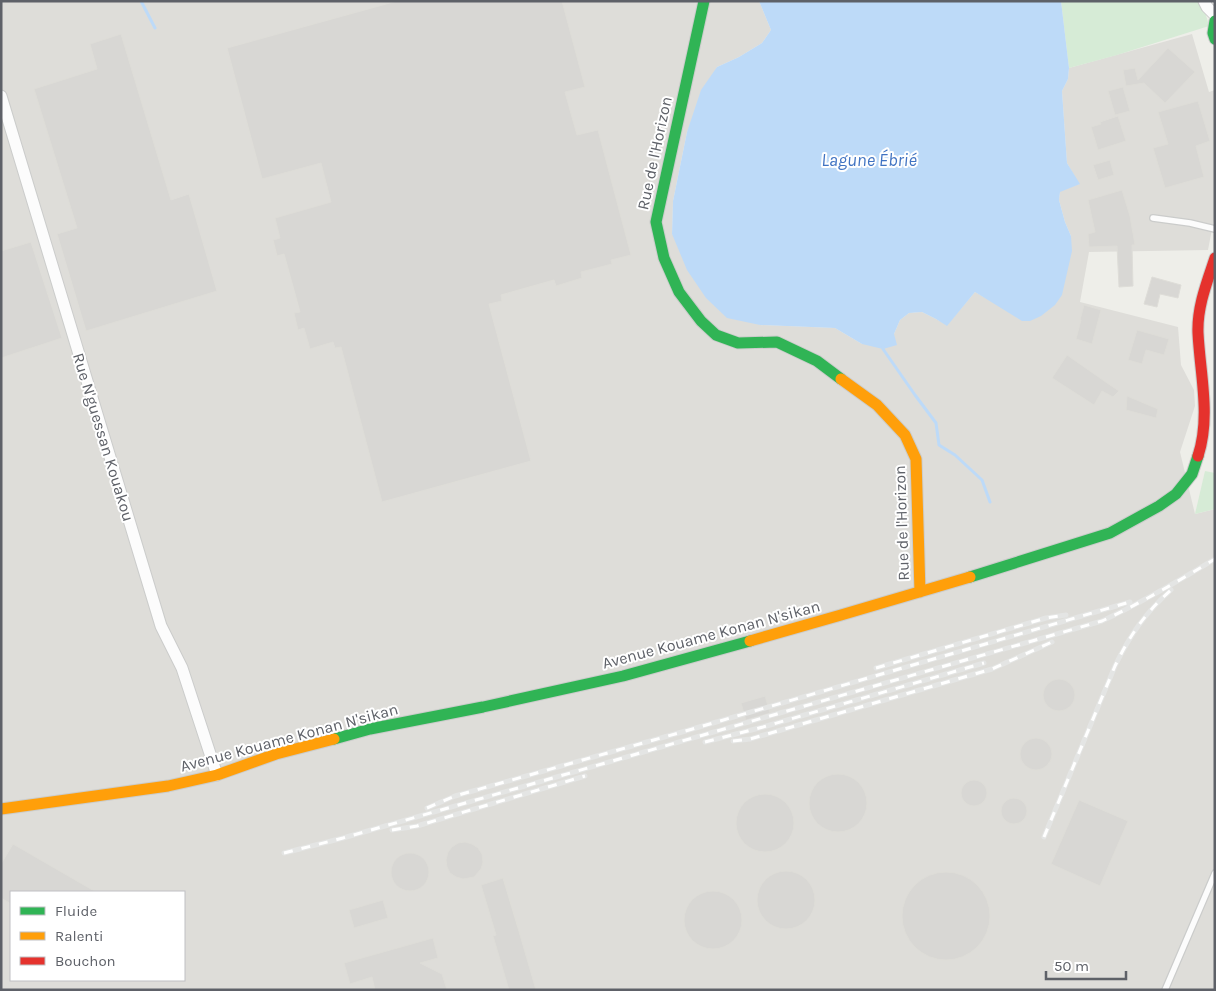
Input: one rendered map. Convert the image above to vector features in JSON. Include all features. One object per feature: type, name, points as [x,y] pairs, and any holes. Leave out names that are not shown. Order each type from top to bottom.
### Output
[{"type":"street","name":"Rue de l'Horizon","points":[[704,1],[656,222],[664,258],[679,292],[701,321],[716,336],[738,344],[777,342],[817,361],[877,405],[905,435],[916,459],[920,592]]},
{"type":"street","points":[[1204,1],[1215,15]]},
{"type":"street","points":[[1215,21],[1213,33],[1215,39]]},
{"type":"street","name":"Rue N'guessan Kouakou","points":[[1,96],[160,626],[182,668],[217,774]]},
{"type":"street","name":"Avenue Kouame Konan N'sikan","points":[[1,809],[168,786],[217,774],[276,754],[370,729],[483,707],[622,676],[920,592],[1110,533],[1159,506],[1176,494],[1192,474],[1200,450],[1204,424],[1198,332],[1199,318],[1201,302],[1215,258]]},
{"type":"lane","points":[[1154,218],[1215,229]]},
{"type":"lane","points":[[1165,990],[1215,873]]},
{"type":"shaded area","points":[[1,1],[759,1],[771,30],[762,43],[739,57],[717,67],[687,132],[673,201],[672,234],[760,325],[835,328],[862,344],[894,334],[900,320],[909,313],[922,312],[947,325],[975,292],[991,301],[1071,236],[1059,200],[1060,191],[1079,184],[1067,163],[1062,91],[1068,79],[1069,68],[1192,34],[1209,92],[1215,90],[1215,213],[1208,250],[1089,252],[1080,302],[1178,327],[1181,365],[1194,390],[1195,406],[1180,452],[1195,514],[1215,509],[1215,990],[1,990]]},
{"type":"green space","points":[[1061,1],[1202,1],[1209,26],[1069,68]]},
{"type":"green space","points":[[1205,471],[1215,473],[1215,509],[1195,514]]},
{"type":"water","name":"Lagune Ébrié","points":[[759,1],[1061,1],[1069,68],[1068,79],[1062,91],[1067,163],[1080,184],[1060,192],[1059,200],[1071,236],[1072,251],[1062,295],[1055,305],[1041,316],[1030,321],[1022,321],[975,292],[947,326],[922,312],[909,313],[900,320],[894,334],[897,345],[883,349],[862,344],[835,328],[760,325],[727,318],[706,298],[687,270],[672,234],[673,201],[687,132],[701,90],[717,67],[739,57],[762,43],[771,30]]},
{"type":"building","points":[[397,1],[562,1],[585,87],[565,92],[577,135],[598,130],[631,255],[611,260],[612,264],[581,272],[582,278],[556,286],[554,280],[501,295],[502,301],[489,304],[531,461],[382,502],[341,347],[335,348],[333,342],[310,349],[304,328],[298,330],[294,313],[300,312],[284,254],[277,256],[273,240],[280,238],[275,218],[331,202],[321,163],[262,179],[227,48]]},
{"type":"building","points":[[121,34],[171,200],[189,194],[217,291],[86,331],[57,234],[77,228],[34,89],[97,69],[90,44]]},
{"type":"building","points":[[1168,48],[1195,72],[1165,103],[1144,83],[1126,86],[1123,70],[1135,68],[1138,80]]},
{"type":"building","points":[[1123,87],[1130,111],[1115,115],[1108,91]]},
{"type":"building","points":[[1198,101],[1210,141],[1196,146],[1204,177],[1165,188],[1153,148],[1168,144],[1158,112]]},
{"type":"building","points":[[1118,116],[1126,141],[1098,150],[1091,127]]},
{"type":"building","points":[[1110,160],[1114,175],[1098,180],[1093,165]]},
{"type":"building","points":[[1122,190],[1130,216],[1135,245],[1132,245],[1133,286],[1119,287],[1117,246],[1089,247],[1088,234],[1095,232],[1088,200]]},
{"type":"building","points":[[31,242],[62,338],[1,358],[1,251]]},
{"type":"building","points":[[1152,277],[1181,285],[1178,298],[1160,294],[1157,307],[1144,304]]},
{"type":"building","points":[[1084,305],[1101,310],[1092,344],[1076,339]]},
{"type":"building","points":[[1137,330],[1169,339],[1164,355],[1146,350],[1142,364],[1128,360]]},
{"type":"building","points":[[1067,355],[1119,391],[1113,397],[1102,391],[1094,405],[1052,378]]},
{"type":"building","points":[[1127,396],[1158,409],[1156,418],[1126,410]]},
{"type":"building","points":[[1059,679],[1071,683],[1075,695],[1071,707],[1059,711],[1047,707],[1043,695],[1047,683]]},
{"type":"building","points":[[765,696],[770,713],[746,720],[741,703]]},
{"type":"building","points":[[1036,738],[1048,742],[1052,754],[1048,766],[1036,770],[1024,766],[1020,754],[1024,742]]},
{"type":"building","points":[[838,774],[849,776],[859,782],[865,792],[867,803],[865,814],[859,824],[849,830],[838,832],[827,830],[817,824],[811,814],[809,803],[811,792],[817,782],[827,776]]},
{"type":"building","points":[[974,780],[983,784],[987,793],[983,802],[974,806],[965,802],[961,793],[965,784]]},
{"type":"building","points":[[765,794],[776,796],[789,807],[794,823],[792,834],[781,847],[765,852],[754,850],[741,839],[736,823],[738,812],[749,799]]},
{"type":"building","points":[[1014,798],[1023,802],[1027,811],[1023,820],[1014,824],[1005,820],[1001,811],[1005,802]]},
{"type":"building","points":[[1079,800],[1128,821],[1100,886],[1051,864]]},
{"type":"building","points":[[465,842],[478,848],[482,854],[483,862],[481,869],[474,877],[463,879],[450,873],[446,860],[448,852],[452,847],[458,843]]},
{"type":"building","points":[[13,844],[94,891],[10,891],[10,903],[1,898],[1,864]]},
{"type":"building","points":[[410,853],[417,854],[423,859],[428,865],[428,879],[423,885],[417,890],[410,891],[403,890],[397,885],[392,879],[391,872],[392,865],[397,859],[403,854]]},
{"type":"building","points":[[786,871],[797,873],[807,879],[813,889],[815,900],[813,911],[807,921],[797,927],[786,929],[775,927],[765,921],[759,911],[757,900],[759,889],[765,879],[775,873]]},
{"type":"building","points":[[946,872],[963,876],[977,885],[986,899],[990,916],[986,933],[977,947],[963,956],[946,960],[929,956],[915,947],[906,933],[902,916],[906,899],[915,885],[929,876]]},
{"type":"building","points":[[503,878],[536,990],[509,990],[493,936],[496,935],[481,885]]},
{"type":"building","points":[[713,891],[724,893],[737,904],[742,920],[740,931],[729,944],[713,949],[702,947],[689,936],[684,920],[686,909],[697,896]]},
{"type":"building","points":[[383,900],[388,918],[354,928],[349,910]]},
{"type":"building","points":[[433,938],[438,958],[420,963],[442,974],[447,990],[375,990],[372,977],[350,984],[344,963]]},
{"type":"waterway","points":[[141,1],[155,28]]},
{"type":"waterway","points":[[883,347],[936,423],[939,445],[955,455],[982,480],[990,502]]},
{"type":"railway","points":[[284,853],[343,838],[1102,621],[1159,592],[1215,559]]},
{"type":"railway","points":[[1044,837],[1115,666],[1132,634],[1171,590]]},
{"type":"railway","points":[[427,808],[455,796],[1130,602]]},
{"type":"railway","points":[[876,668],[1046,618],[1066,615]]},
{"type":"railway","points":[[733,741],[750,739],[992,669],[1052,642]]},
{"type":"railway","points":[[705,742],[984,663]]},
{"type":"railway","points":[[392,830],[417,826],[585,776]]},
{"type":"traffic: fast","points":[[704,1],[656,222],[664,258],[679,292],[701,321],[716,335],[738,343],[777,342],[817,361],[841,379]]},
{"type":"traffic: fast","points":[[1215,21],[1213,33],[1215,39]]},
{"type":"traffic: fast","points":[[970,577],[1110,533],[1159,506],[1176,494],[1192,474],[1198,456]]},
{"type":"traffic: fast","points":[[334,739],[370,729],[483,707],[623,676],[750,641]]},
{"type":"traffic: slow","points":[[841,379],[877,405],[905,435],[916,459],[920,592]]},
{"type":"traffic: slow","points":[[750,641],[970,577]]},
{"type":"traffic: slow","points":[[1,809],[168,786],[217,775],[276,754],[334,739]]},
{"type":"traffic: jam","points":[[1198,456],[1204,426],[1204,395],[1198,323],[1203,295],[1215,258]]}]
